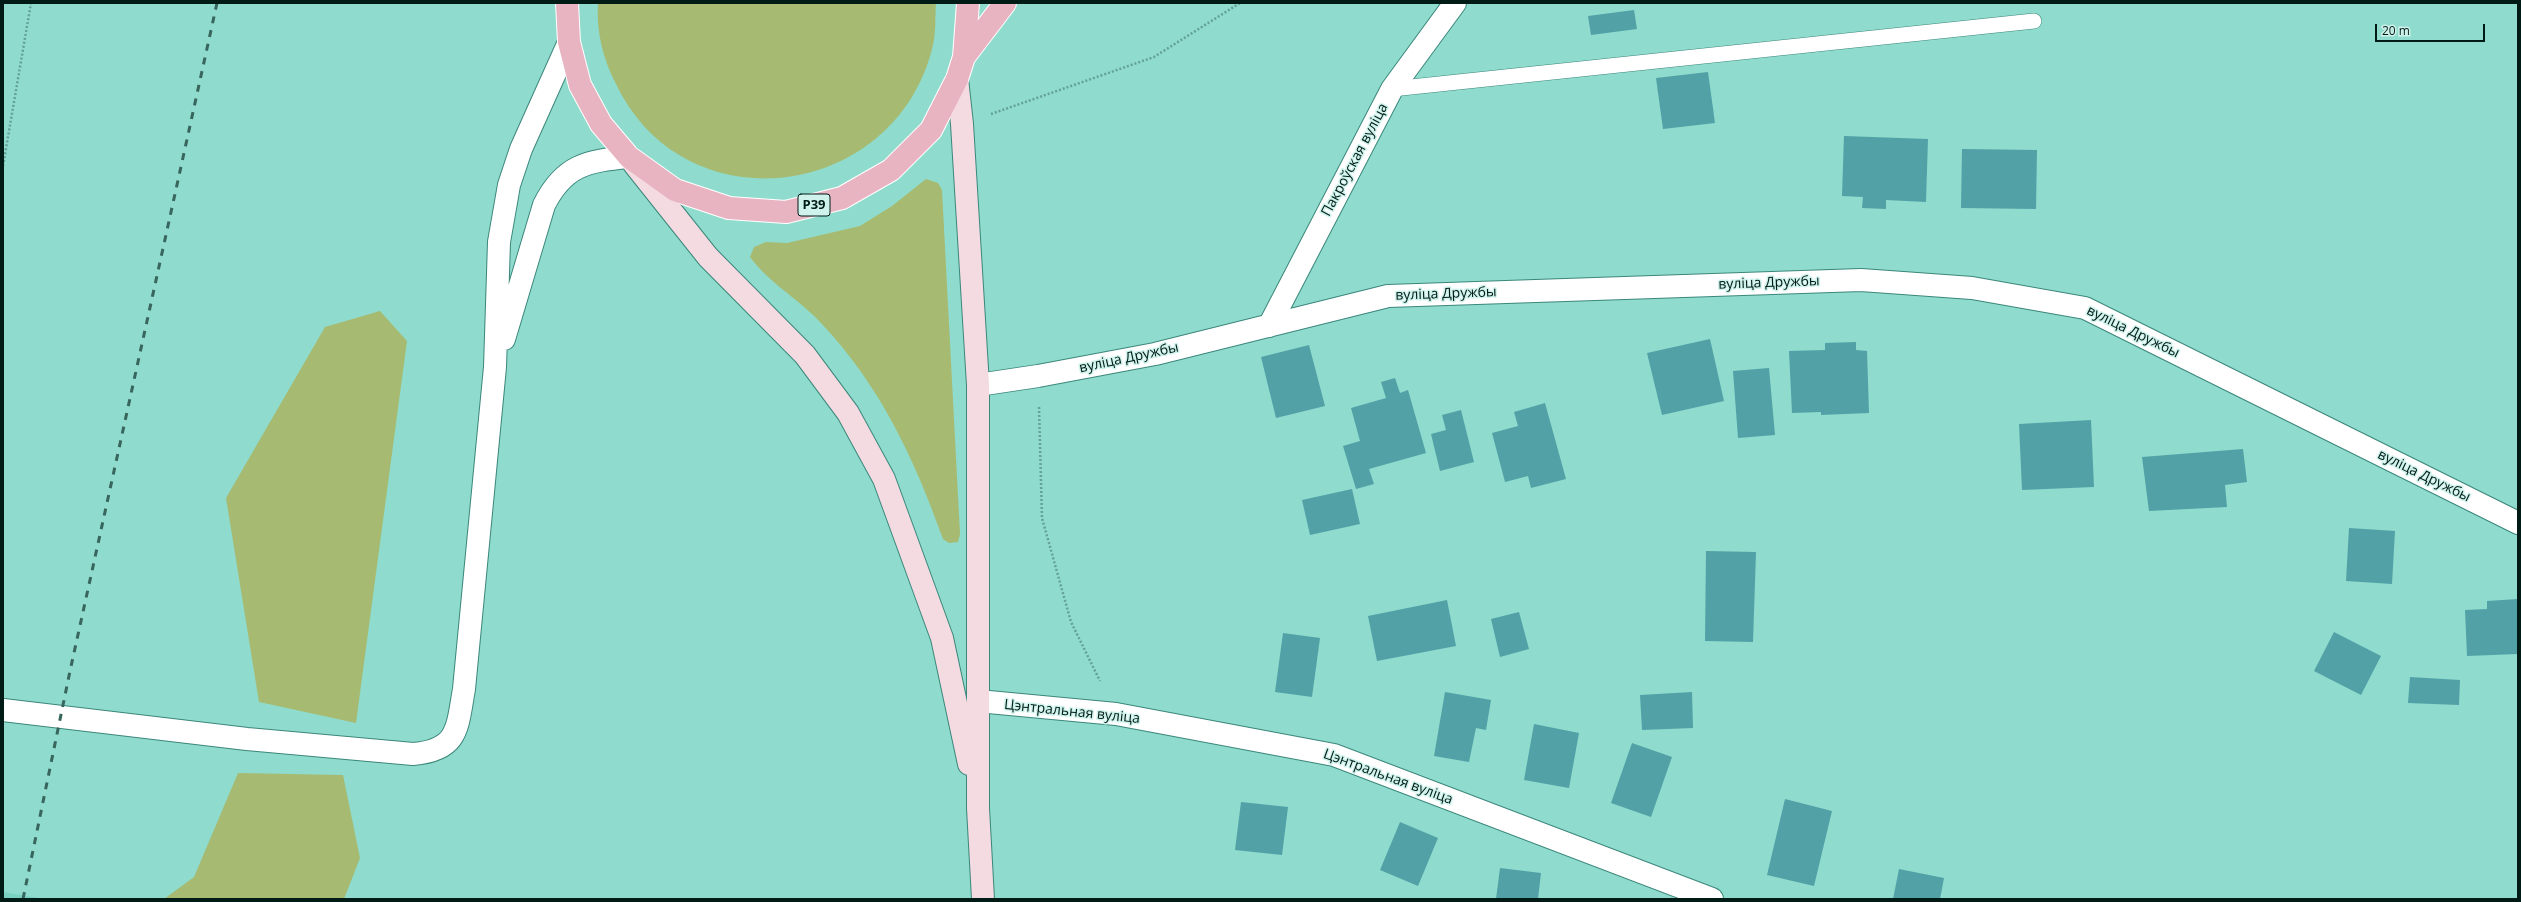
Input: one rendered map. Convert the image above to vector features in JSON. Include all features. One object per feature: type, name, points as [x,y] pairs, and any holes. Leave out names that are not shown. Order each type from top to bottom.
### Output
[{"type":"main road","name":"Р39","points":[[567,3],[569,42],[580,85],[601,124],[629,157],[676,190],[729,208],[786,212],[842,198],[891,170],[931,130],[958,79],[964,57],[968,3]]},
{"type":"main road","name":"Р39","points":[[964,57],[1006,3]]},
{"type":"main road","points":[[958,79],[978,385],[978,808],[983,899]]},
{"type":"main road","points":[[629,157],[708,257],[805,355],[848,413],[884,479],[942,638],[978,808]]},
{"type":"street","name":"Пакроўская вуліца","points":[[1269,326],[1392,90],[1455,3]]},
{"type":"street","points":[[3,710],[247,739],[413,754],[426,753],[448,744],[455,734],[464,689],[495,367],[499,242],[509,185],[521,149],[569,42]]},
{"type":"street","points":[[495,367],[544,205],[553,187],[567,174],[594,160],[629,157]]},
{"type":"street","name":"вуліца Дружбы","points":[[978,385],[1038,376],[1154,354],[1388,296],[1861,280],[1972,288],[2085,308],[2518,523]]},
{"type":"street","name":"Цэнтральная вуліца","points":[[978,701],[1116,714],[1334,755],[1712,899]]},
{"type":"lane","points":[[1392,90],[2034,22]]},
{"type":"path","points":[[3,166],[31,3]]},
{"type":"path","points":[[962,124],[1154,57],[1240,3]]},
{"type":"path","points":[[1038,376],[1042,518],[1071,622],[1116,714]]},
{"type":"shaded area","points":[[598,3],[936,3],[935,35],[933,45],[912,97],[878,137],[835,164],[787,177],[737,176],[690,161],[648,130],[616,84],[607,65],[599,34]]},
{"type":"shaded area","points":[[926,179],[938,183],[942,190],[960,534],[958,542],[949,543],[943,539],[920,480],[894,425],[861,372],[821,323],[766,275],[750,257],[754,247],[766,242],[787,243],[860,226],[892,206]]},
{"type":"shaded area","points":[[380,311],[407,341],[356,723],[259,702],[226,498],[325,327]]},
{"type":"shaded area","points":[[238,773],[343,775],[360,858],[344,899],[164,899],[194,877]]},
{"type":"shaded area","points":[[3,892],[44,899],[3,899]]},
{"type":"building","points":[[1634,10],[1637,29],[1591,35],[1588,16]]},
{"type":"building","points":[[1708,72],[1715,123],[1663,129],[1656,78]]},
{"type":"building","points":[[1844,136],[1928,139],[1926,202],[1886,200],[1886,209],[1862,208],[1863,197],[1842,196]]},
{"type":"building","points":[[1962,149],[2037,150],[2036,209],[1961,208]]},
{"type":"building","points":[[1710,339],[1724,401],[1662,415],[1647,353]]},
{"type":"building","points":[[1856,342],[1856,350],[1867,351],[1869,413],[1821,415],[1821,412],[1792,413],[1789,351],[1825,350],[1825,343]]},
{"type":"building","points":[[1309,345],[1325,406],[1276,418],[1261,357]]},
{"type":"building","points":[[1769,368],[1775,435],[1738,438],[1733,371]]},
{"type":"building","points":[[1395,378],[1400,393],[1408,390],[1426,453],[1369,469],[1374,484],[1356,489],[1343,446],[1360,441],[1351,408],[1386,398],[1381,382]]},
{"type":"building","points":[[1545,403],[1566,479],[1531,488],[1528,476],[1505,482],[1492,433],[1518,426],[1514,412]]},
{"type":"building","points":[[1461,410],[1474,462],[1440,471],[1431,434],[1446,430],[1442,415]]},
{"type":"building","points":[[2091,420],[2094,487],[2022,490],[2019,424]]},
{"type":"building","points":[[2243,449],[2247,482],[2225,485],[2227,507],[2149,511],[2142,457]]},
{"type":"building","points":[[1352,489],[1360,524],[1310,535],[1302,500]]},
{"type":"building","points":[[2349,528],[2395,531],[2392,584],[2346,581]]},
{"type":"building","points":[[1706,551],[1756,552],[1753,642],[1705,641]]},
{"type":"building","points":[[2518,599],[2518,654],[2467,656],[2465,610],[2487,609],[2487,601]]},
{"type":"building","points":[[1447,600],[1456,646],[1377,661],[1368,616]]},
{"type":"building","points":[[1519,612],[1529,649],[1500,657],[1491,619]]},
{"type":"building","points":[[2334,632],[2381,656],[2361,695],[2314,671]]},
{"type":"building","points":[[1283,633],[1320,638],[1312,697],[1275,692]]},
{"type":"building","points":[[2410,677],[2460,680],[2459,705],[2408,703]]},
{"type":"building","points":[[1445,692],[1491,700],[1486,730],[1476,728],[1469,762],[1434,756]]},
{"type":"building","points":[[1692,692],[1693,728],[1642,730],[1640,695]]},
{"type":"building","points":[[1534,724],[1579,733],[1569,788],[1524,780]]},
{"type":"building","points":[[1632,743],[1672,757],[1651,817],[1611,803]]},
{"type":"building","points":[[1785,799],[1832,811],[1814,886],[1767,875]]},
{"type":"building","points":[[1241,802],[1288,807],[1282,855],[1235,850]]},
{"type":"building","points":[[1400,822],[1438,838],[1418,886],[1380,870]]},
{"type":"building","points":[[1500,868],[1541,873],[1538,899],[1496,899]]},
{"type":"building","points":[[1899,869],[1944,878],[1940,899],[1893,899]]},
{"type":"railway","points":[[23,899],[70,671],[217,3]]}]
